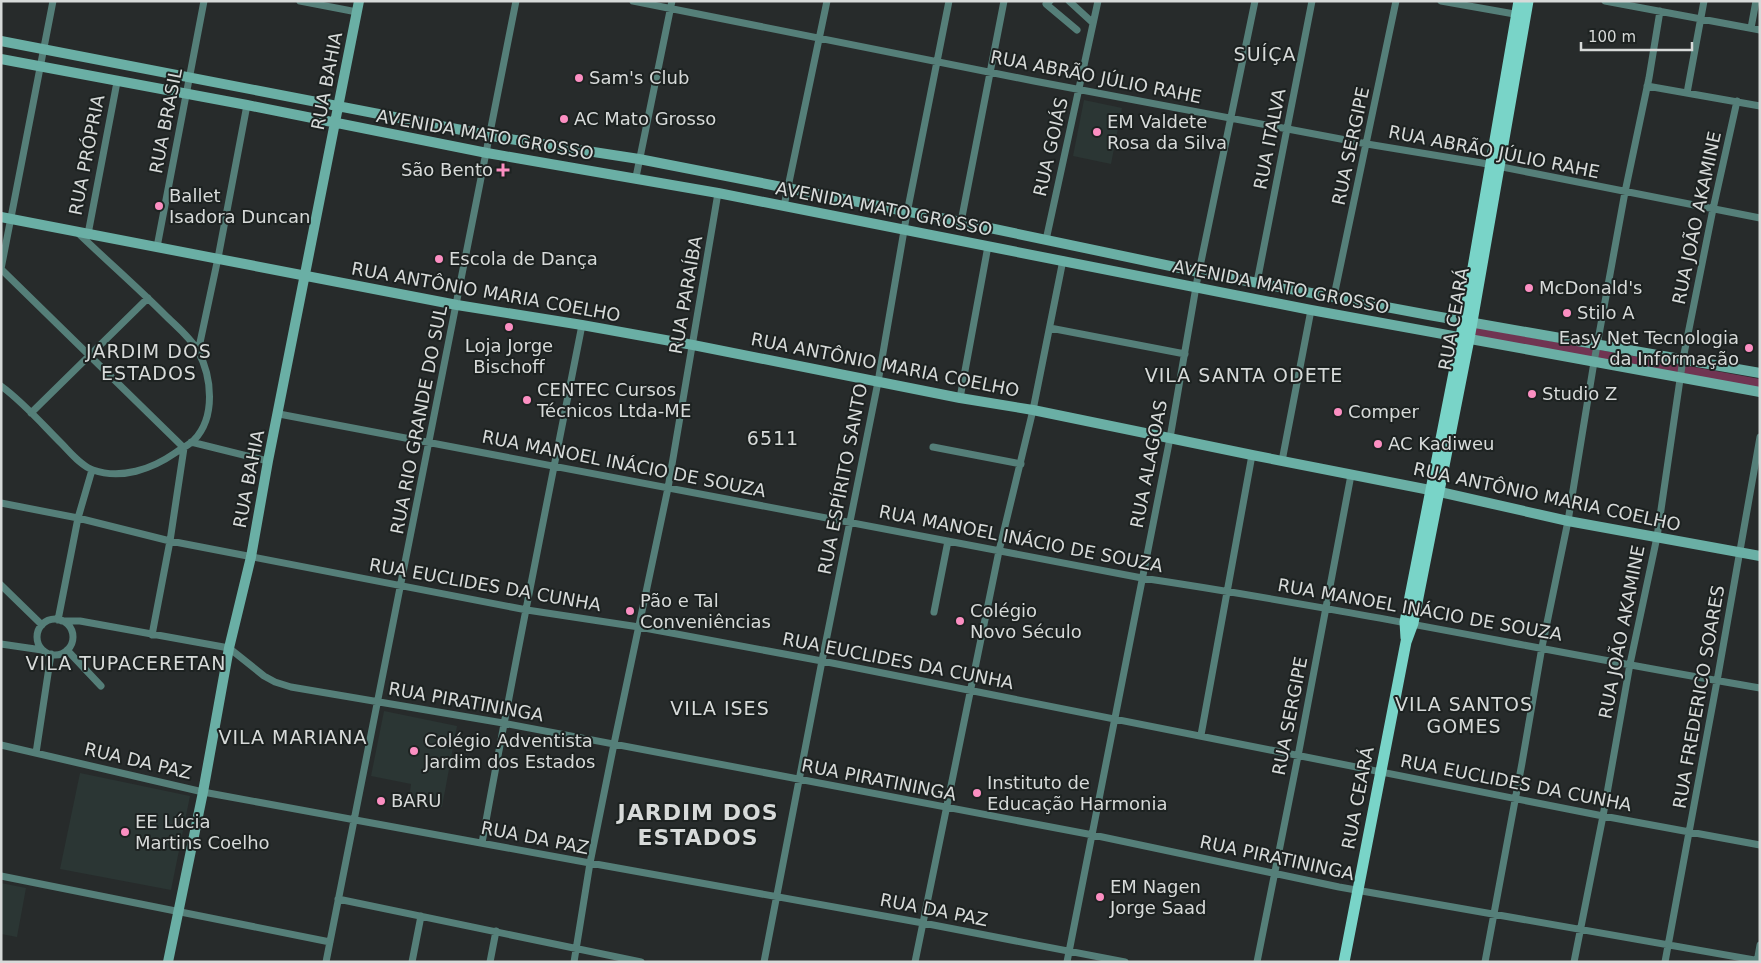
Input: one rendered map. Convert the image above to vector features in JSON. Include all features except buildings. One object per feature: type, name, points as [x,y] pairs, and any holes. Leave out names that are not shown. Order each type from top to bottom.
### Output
[{"type":"main road","name":"RUA CEARÁ","points":[[1519,1],[1521,15]]},
{"type":"main road","name":"RUA CEARÁ","points":[[1344,962],[1465,338],[1521,15],[1528,1]]},
{"type":"main road","name":"RUA BAHIA","points":[[168,962],[203,792],[228,648],[251,557],[268,461],[279,414],[358,6]]},
{"type":"main road","name":"AVENIDA MATO GROSSO","points":[[1,41],[490,136],[639,159],[907,213],[961,222],[1199,272],[1429,315],[1760,373]]},
{"type":"main road","name":"AVENIDA MATO GROSSO","points":[[1,59],[247,105],[334,124],[487,153],[718,193],[1258,300],[1760,392]]},
{"type":"main road","name":"RUA ANTÔNIO MARIA COELHO","points":[[6,218],[457,306],[582,325],[693,345],[960,398],[1033,410],[1435,491],[1568,521],[1760,556]]},
{"type":"main road","points":[[1050,241],[1058,259],[1076,246]]},
{"type":"main road","points":[[1257,282],[1258,300]]},
{"type":"main road","points":[[1412,329],[1424,325],[1429,315]]},
{"type":"street","points":[[53,1],[44,50],[6,218],[1,269],[184,448]]},
{"type":"street","name":"RUA BRASIL","points":[[157,247],[204,1]]},
{"type":"street","points":[[300,1],[358,6]]},
{"type":"street","name":"RUA RIO GRANDE DO SUL","points":[[326,962],[516,1]]},
{"type":"street","name":"RUA ABRÃO JÚLIO RAHE","points":[[633,1],[671,5],[820,38],[990,72],[1367,144],[1495,166],[1760,218]]},
{"type":"street","points":[[784,206],[827,1]]},
{"type":"street","name":"RUA ESPÍRITO SANTO","points":[[764,962],[878,382],[907,213],[949,1]]},
{"type":"street","points":[[961,222],[1004,1]]},
{"type":"street","points":[[1069,1],[1093,23]]},
{"type":"street","name":"RUA GOIÁS","points":[[1050,241],[1098,1]]},
{"type":"street","name":"RUA ALAGOAS","points":[[1067,962],[1170,438],[1199,272],[1255,1]]},
{"type":"street","name":"RUA ITALVA","points":[[1257,282],[1312,1]]},
{"type":"street","name":"RUA SERGIPE","points":[[1334,296],[1396,1]]},
{"type":"street","points":[[1442,1],[1521,15]]},
{"type":"street","points":[[1605,1],[1760,30]]},
{"type":"street","points":[[1687,93],[1704,1]]},
{"type":"street","points":[[1751,28],[1756,1]]},
{"type":"street","points":[[1046,2],[1077,30]]},
{"type":"street","points":[[636,178],[671,5]]},
{"type":"street","points":[[1485,962],[1542,647],[1568,521],[1597,344],[1660,11]]},
{"type":"street","name":"RUA PRÓPRIA","points":[[88,234],[117,82]]},
{"type":"street","points":[[1647,86],[1760,106]]},
{"type":"street","name":"RUA JOÃO AKAMINE","points":[[1574,962],[1603,816],[1630,664],[1657,537],[1683,359],[1712,210],[1737,101]]},
{"type":"street","points":[[198,352],[247,105]]},
{"type":"street","name":"RUA PARAÍBA","points":[[574,962],[590,864],[668,488],[718,193]]},
{"type":"street","points":[[1,386],[76,458],[92,470],[130,473],[158,464],[184,448],[201,430],[209,404],[208,376],[192,342],[148,298],[76,232]]},
{"type":"street","points":[[960,398],[988,246]]},
{"type":"street","points":[[915,962],[999,551],[1021,464],[1050,328],[1058,259]]},
{"type":"street","points":[[31,413],[148,298]]},
{"type":"street","points":[[1282,461],[1311,310]]},
{"type":"street","points":[[482,843],[503,722],[527,610],[582,325]]},
{"type":"street","points":[[1050,328],[1185,354]]},
{"type":"street","name":"RUA MANOEL INÁCIO DE SOUZA","points":[[279,414],[1142,578],[1326,608],[1760,688]]},
{"type":"street","name":"RUA FREDERICO SOARES","points":[[1665,962],[1718,681],[1760,437]]},
{"type":"street","points":[[191,442],[268,461]]},
{"type":"street","points":[[933,447],[1021,464]]},
{"type":"street","points":[[152,635],[170,541],[184,448]]},
{"type":"street","points":[[1201,735],[1252,455]]},
{"type":"street","points":[[60,621],[78,518],[92,470]]},
{"type":"street","name":"RUA SERGIPE","points":[[1256,962],[1298,756],[1351,475]]},
{"type":"street","name":"RUA EUCLIDES DA CUNHA","points":[[1,504],[78,518],[170,541],[251,557],[527,610],[639,627],[822,661],[1603,816],[1760,845]]},
{"type":"street","points":[[934,612],[948,541]]},
{"type":"street","points":[[1,584],[42,625]]},
{"type":"street","points":[[1,644],[42,650],[51,654],[62,654],[71,644],[73,637],[67,625],[60,621],[48,621],[42,625],[38,630],[37,637],[38,644],[42,650]]},
{"type":"street","name":"RUA PIRATININGA","points":[[60,621],[80,621],[228,648],[264,676],[291,687],[503,722],[1093,835],[1357,890],[1758,961]]},
{"type":"street","points":[[67,650],[101,686]]},
{"type":"street","points":[[36,753],[51,654]]},
{"type":"street","name":"RUA DA PAZ","points":[[1,745],[203,792],[590,864],[923,923],[1125,962]]},
{"type":"street","points":[[1,876],[330,942]]},
{"type":"street","points":[[338,899],[641,962]]},
{"type":"street","points":[[412,962],[421,916]]},
{"type":"street","points":[[490,962],[496,932]]},
{"type":"street","points":[[1758,961],[1760,945]]},
{"type":"shaded area","name":"EM Valdete Rosa da Silva","points":[[1084,100],[1122,108],[1111,164],[1073,156]]},
{"type":"shaded area","points":[[1473,327],[1760,379],[1760,389],[1471,336]]},
{"type":"shaded area","name":"Colégio Adventista Jardim dos Estados","points":[[384,711],[457,726],[442,807],[409,800],[411,784],[371,776]]},
{"type":"shaded area","name":"EE Lúcia Martins Coelho","points":[[80,773],[190,796],[171,890],[60,869]]},
{"type":"shaded area","points":[[1,883],[26,888],[17,937],[1,934]]},
{"type":"place","name":"Sam's Club","points":[[579,78]]},
{"type":"place","name":"AC Mato Grosso","points":[[564,119]]},
{"type":"place","name":"EM Valdete Rosa da Silva","points":[[1097,132]]},
{"type":"place","name":"São Bento","points":[[503,170]]},
{"type":"place","name":"Ballet Isadora Duncan","points":[[159,206]]},
{"type":"place","name":"Escola de Dança","points":[[439,259]]},
{"type":"place","name":"McDonald's","points":[[1529,288]]},
{"type":"place","name":"Stilo A","points":[[1567,313]]},
{"type":"place","name":"Loja Jorge Bischoff","points":[[509,327]]},
{"type":"place","name":"Easy Net Tecnologia da Informação","points":[[1749,348]]},
{"type":"place","name":"Studio Z","points":[[1532,394]]},
{"type":"place","name":"CENTEC Cursos Técnicos Ltda-ME","points":[[527,400]]},
{"type":"place","name":"Comper","points":[[1338,412]]},
{"type":"place","name":"AC Kadiweu","points":[[1378,444]]},
{"type":"place","name":"Pão e Tal Conveniências","points":[[630,611]]},
{"type":"place","name":"Colégio Novo Século","points":[[960,621]]},
{"type":"place","name":"Colégio Adventista Jardim dos Estados","points":[[414,751]]},
{"type":"place","name":"Instituto de Educação Harmonia","points":[[977,793]]},
{"type":"place","name":"BARU","points":[[381,801]]},
{"type":"place","name":"EE Lúcia Martins Coelho","points":[[125,832]]},
{"type":"place","name":"EM Nagen Jorge Saad","points":[[1100,897]]},
{"type":"district","name":"SUÍÇA","points":[[1265,54]]},
{"type":"district","name":"JARDIM DOS ESTADOS","points":[[149,362]]},
{"type":"district","name":"VILA SANTA ODETE","points":[[1244,375]]},
{"type":"district","name":"6511","points":[[773,438]]},
{"type":"district","name":"VILA TUPACERETAN","points":[[126,663]]},
{"type":"district","name":"VILA ISES","points":[[720,708]]},
{"type":"district","name":"VILA SANTOS GOMES","points":[[1464,715]]},
{"type":"district","name":"VILA MARIANA","points":[[293,737]]},
{"type":"district","name":"JARDIM DOS ESTADOS","points":[[698,824]]}]
